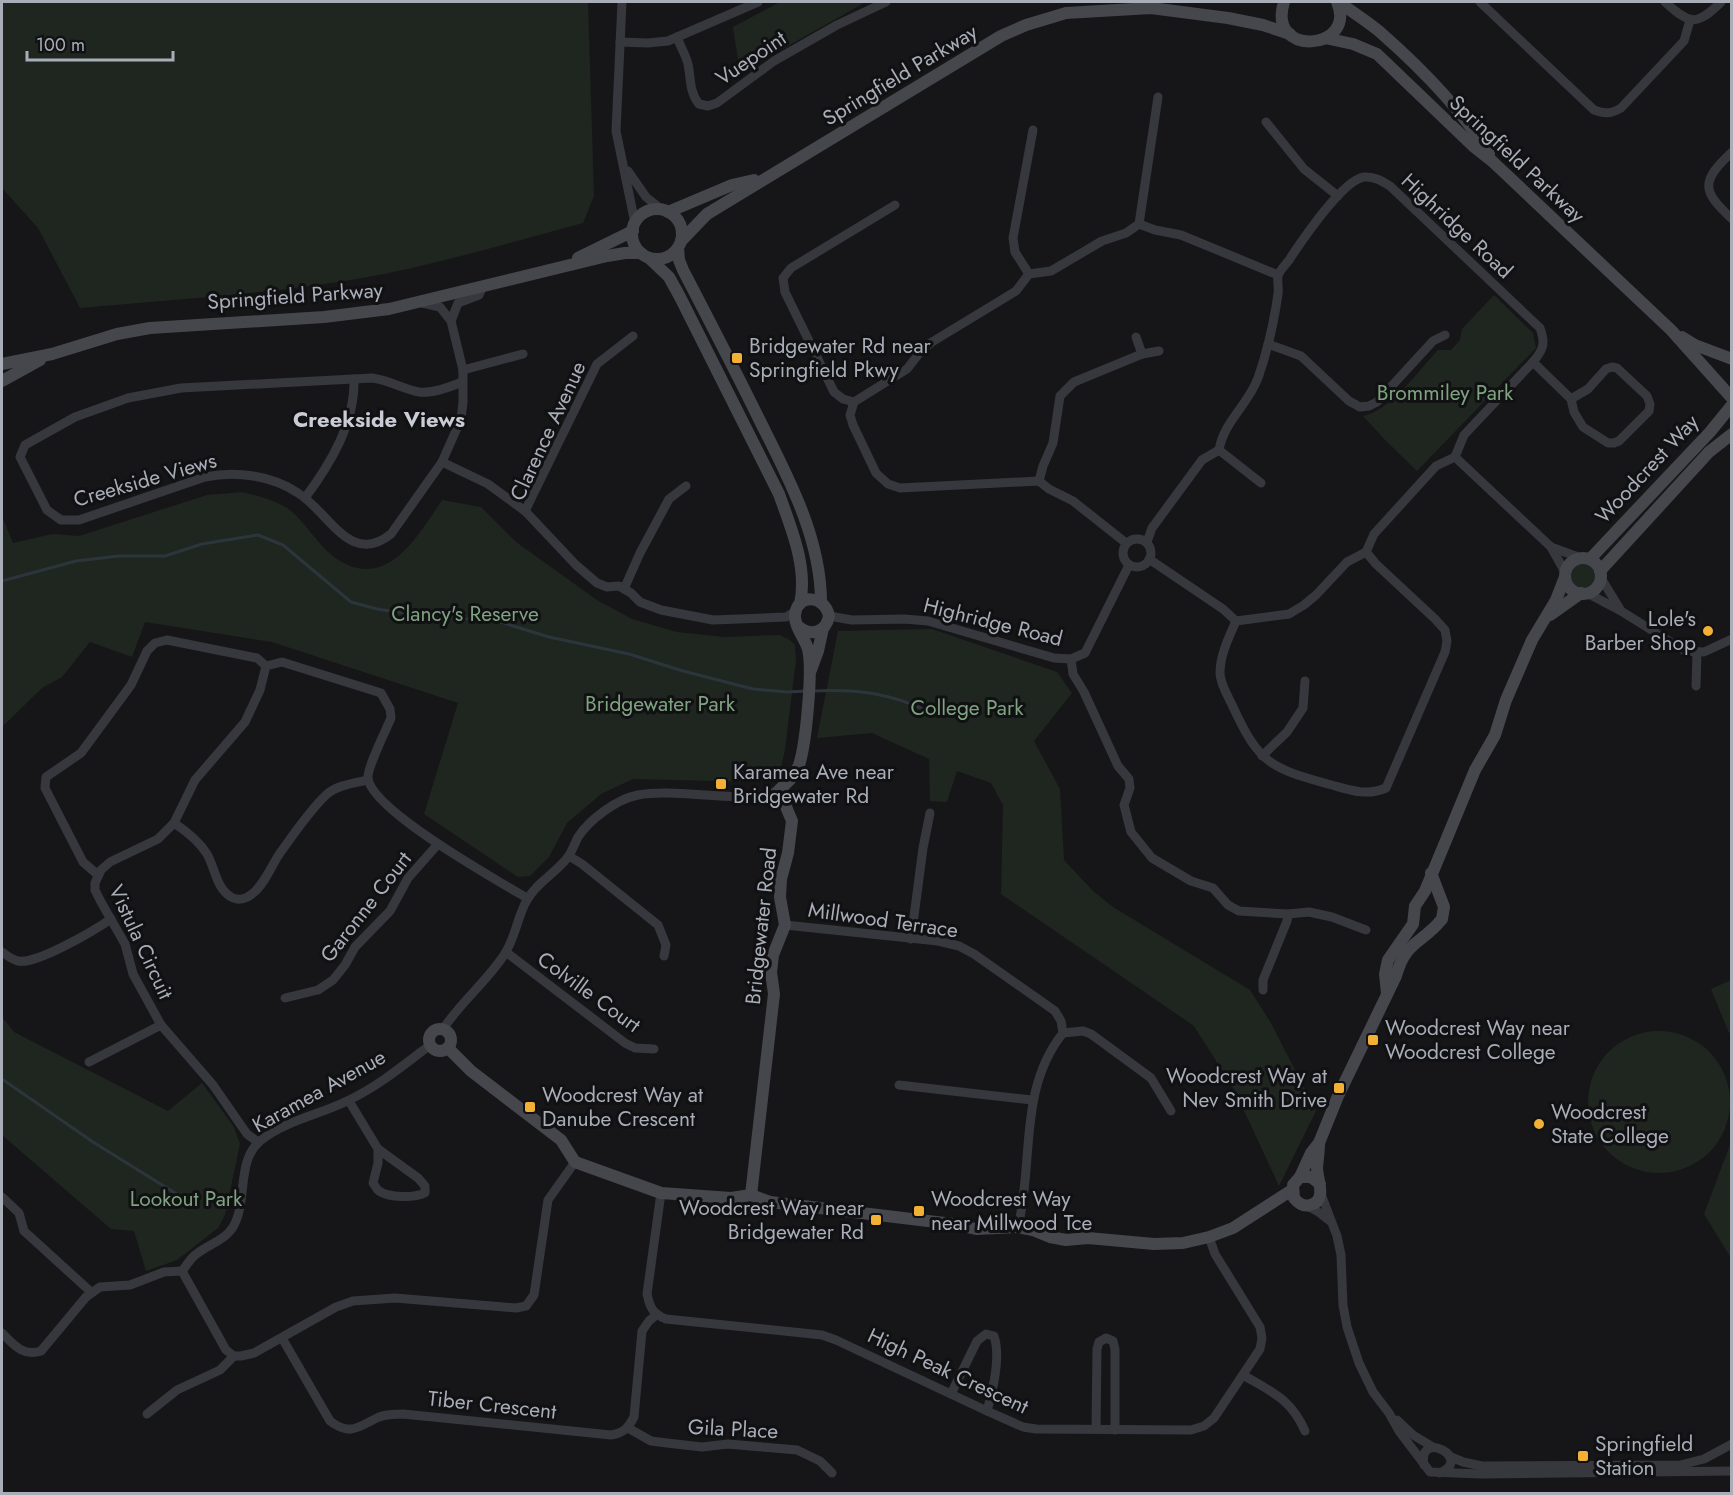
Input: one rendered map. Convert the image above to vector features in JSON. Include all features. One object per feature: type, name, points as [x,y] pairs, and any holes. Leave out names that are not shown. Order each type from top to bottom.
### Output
[{"type":"street","points":[[622,2],[616,131],[619,151],[625,166],[646,197],[680,224],[682,232],[679,260],[785,470],[810,538],[816,561],[821,602]]},
{"type":"street","name":"Vuepoint","points":[[620,42],[668,41],[758,2]]},
{"type":"street","name":"Vuepoint","points":[[677,37],[687,61],[689,84],[695,98],[699,104],[708,106],[717,103],[774,62],[837,26],[886,2]]},
{"type":"street","points":[[1066,13],[1096,2]]},
{"type":"street","points":[[1284,2],[1282,20],[1290,34]]},
{"type":"street","points":[[1325,38],[1332,33],[1339,19],[1338,2]]},
{"type":"street","points":[[1338,2],[1379,31],[1440,90],[1479,138],[1492,161]]},
{"type":"street","points":[[1480,2],[1594,110],[1611,114],[1621,108],[1684,41],[1690,20]]},
{"type":"street","points":[[1665,2],[1681,16],[1690,20],[1700,20],[1721,2]]},
{"type":"street","name":"Springfield Parkway","points":[[680,244],[707,214],[1001,36],[1046,18],[1066,13],[1151,8],[1228,18],[1263,25],[1290,34],[1303,42],[1310,43],[1325,38],[1353,44],[1377,54],[1671,330],[1731,396]]},
{"type":"street","points":[[1126,543],[1073,501],[1049,489],[1040,481],[900,488],[888,484],[876,473],[850,415],[854,402],[906,369],[932,342],[1016,291],[1029,274],[1052,271],[1102,241],[1126,233],[1139,224],[1158,97]]},
{"type":"street","points":[[1266,122],[1304,169],[1338,196]]},
{"type":"street","points":[[1029,274],[1015,252],[1013,238],[1033,130]]},
{"type":"street","points":[[1731,152],[1709,180],[1708,189],[1714,203],[1731,219]]},
{"type":"street","points":[[443,1029],[455,1011],[506,952],[516,933],[527,898],[535,887],[568,856],[579,835],[615,804],[636,795],[656,793],[761,795],[779,790],[789,782],[799,766],[810,671],[808,650],[795,616],[803,591],[791,528],[779,494],[702,338],[669,277],[633,241],[634,227],[625,166]]},
{"type":"street","name":"Springfield Parkway","points":[[664,211],[781,169]]},
{"type":"street","name":"Highridge Road","points":[[1278,275],[1338,196],[1363,177],[1378,179],[1389,186],[1540,328],[1544,340],[1543,350],[1464,435],[1455,457]]},
{"type":"street","points":[[854,402],[843,399],[834,392],[785,292],[783,278],[790,268],[895,205]]},
{"type":"street","points":[[634,227],[646,212],[664,211]]},
{"type":"street","points":[[1139,224],[1181,235],[1278,275],[1278,293],[1268,344],[1254,388],[1227,425],[1220,450]]},
{"type":"street","name":"Springfield Parkway","points":[[541,273],[582,256],[634,227]]},
{"type":"street","points":[[645,255],[658,259],[667,257],[680,244]]},
{"type":"street","name":"Springfield Parkway","points":[[2,364],[52,354],[117,334],[150,328],[207,322],[324,317],[390,309],[607,256],[625,253],[645,255]]},
{"type":"street","points":[[451,321],[458,303],[479,295],[482,288]]},
{"type":"street","points":[[419,303],[440,307],[451,321]]},
{"type":"street","name":"Creekside Views","points":[[451,321],[463,370],[463,402],[460,419],[442,462],[391,534],[372,544],[356,543],[346,539],[322,512],[305,498],[277,482],[260,477],[223,473],[79,520],[69,521],[54,516],[47,510],[20,457],[25,445],[95,409],[128,398],[181,388],[382,379],[427,392],[462,382]]},
{"type":"street","name":"Springfield Parkway","points":[[1671,330],[1695,345],[1731,359]]},
{"type":"street","points":[[1268,344],[1301,356],[1349,401],[1360,407],[1377,402],[1433,341],[1445,335]]},
{"type":"street","name":"Clarence Avenue","points":[[633,336],[597,364],[525,511],[576,565],[597,583],[607,587],[619,586],[640,602],[661,610],[713,620],[795,616]]},
{"type":"street","points":[[1136,338],[1142,354]]},
{"type":"street","points":[[1040,481],[1043,466],[1053,443],[1060,396],[1066,388],[1074,382],[1142,354],[1159,351]]},
{"type":"street","name":"Springfield Parkway","points":[[2,381],[52,354]]},
{"type":"street","points":[[463,370],[523,354]]},
{"type":"street","points":[[1533,362],[1571,399],[1574,412],[1583,427],[1608,443],[1619,441],[1649,411],[1650,404],[1647,396],[1617,368],[1611,367],[1606,369],[1588,389],[1571,399]]},
{"type":"street","points":[[305,498],[342,440],[354,392],[354,379]]},
{"type":"street","name":"Woodcrest Way","points":[[1585,559],[1710,432],[1731,405]]},
{"type":"street","name":"Woodcrest Way","points":[[1600,574],[1709,452],[1731,434]]},
{"type":"street","points":[[1220,450],[1261,483]]},
{"type":"street","points":[[1147,542],[1152,528],[1202,460],[1220,450]]},
{"type":"street","points":[[1236,621],[1289,614],[1316,595],[1347,562],[1365,552],[1374,534],[1436,466],[1455,457],[1551,547],[1570,588],[1621,611],[1685,651],[1704,652],[1731,639]]},
{"type":"street","points":[[442,462],[488,484],[525,511]]},
{"type":"street","points":[[624,589],[669,499],[686,486]]},
{"type":"street","points":[[1136,538],[1147,542],[1151,550],[1149,559],[1141,566],[1129,565],[1123,555],[1126,543],[1136,538]]},
{"type":"street","points":[[1551,547],[1596,564],[1621,611]]},
{"type":"street","points":[[1236,621],[1221,659],[1220,676],[1247,738],[1262,756],[1278,768],[1296,775],[1357,791],[1374,793],[1386,788],[1445,652],[1447,641],[1444,630],[1435,619],[1365,552]]},
{"type":"street","points":[[1149,559],[1223,609],[1236,621]]},
{"type":"street","points":[[1387,993],[1385,974],[1388,960],[1410,930],[1415,916],[1415,906],[1421,899],[1474,770],[1495,735],[1506,700],[1532,640],[1560,592],[1571,562],[1585,559]]},
{"type":"street","name":"Highridge Road","points":[[829,616],[852,620],[928,621],[1054,658],[1071,659],[1084,653],[1129,565]]},
{"type":"street","points":[[1543,622],[1557,608],[1596,588],[1600,574]]},
{"type":"street","points":[[810,599],[821,602],[829,616],[823,628],[814,633],[808,633],[795,616],[810,599]]},
{"type":"street","points":[[810,671],[818,651],[823,628]]},
{"type":"street","points":[[98,875],[83,862],[45,788],[46,777],[81,753],[131,685],[147,651],[155,643],[167,640],[257,658],[266,666],[282,662],[381,693],[390,709],[391,718],[368,774],[371,789],[404,819],[438,844],[527,898]]},
{"type":"street","points":[[1696,686],[1697,653]]},
{"type":"street","points":[[1071,659],[1073,674],[1084,692],[1118,765],[1129,779],[1130,788],[1124,805],[1131,832],[1143,849],[1163,865],[1191,880],[1213,888],[1228,905],[1239,911],[1288,914],[1309,912],[1332,916],[1366,930]]},
{"type":"street","name":"Vistula Circuit","points":[[258,1142],[247,1134],[213,1085],[161,1025],[133,974],[125,944],[95,890],[95,883],[101,870],[110,862],[158,839],[174,823],[195,780],[245,722],[260,690],[266,666]]},
{"type":"street","points":[[1262,756],[1287,732],[1303,708],[1305,681]]},
{"type":"street","points":[[174,823],[189,832],[206,852],[225,892],[233,898],[245,899],[260,886],[280,854],[327,794],[346,784],[368,780]]},
{"type":"street","name":"Bridgewater Road","points":[[750,1195],[774,994],[771,972],[773,955],[785,925],[780,897],[781,879],[788,853],[792,821],[779,790]]},
{"type":"street","points":[[912,939],[922,848],[930,813]]},
{"type":"street","name":"Garonne Court","points":[[285,998],[318,990],[333,980],[355,947],[390,911],[408,878],[438,844]]},
{"type":"street","points":[[568,856],[582,864],[658,925],[666,945],[664,956]]},
{"type":"street","points":[[1330,1221],[1294,1198],[1292,1190],[1311,1153],[1319,1143],[1338,1096],[1407,950],[1436,925],[1444,914],[1431,873]]},
{"type":"street","points":[[1421,899],[1431,896],[1441,902]]},
{"type":"street","points":[[1263,990],[1263,980],[1288,914]]},
{"type":"street","points":[[1415,916],[1424,926],[1436,925]]},
{"type":"street","points":[[2,952],[19,961],[40,958],[96,930],[111,919]]},
{"type":"street","name":"Millwood Terrace","points":[[785,925],[938,941],[960,946],[1055,1011],[1061,1021],[1063,1033]]},
{"type":"street","name":"Colville Court","points":[[506,952],[625,1043],[635,1048],[654,1049]]},
{"type":"street","points":[[89,1062],[161,1025]]},
{"type":"street","points":[[437,1029],[448,1031],[451,1037],[448,1048],[440,1051],[430,1045],[431,1033],[437,1029]]},
{"type":"street","points":[[1018,1227],[1032,1100],[1043,1065],[1063,1033],[1083,1031],[1090,1034],[1142,1070],[1151,1078],[1171,1111]]},
{"type":"street","name":"Karamea Avenue","points":[[182,1271],[194,1256],[222,1239],[233,1227],[239,1213],[246,1168],[258,1142],[290,1124],[348,1101],[430,1045]]},
{"type":"street","points":[[448,1048],[471,1071],[561,1140],[575,1162],[661,1192],[731,1198],[750,1195],[770,1202],[953,1224],[976,1229],[1018,1227],[1066,1240],[1088,1238],[1155,1244],[1183,1243],[1233,1228],[1292,1190]]},
{"type":"street","points":[[899,1085],[1032,1100]]},
{"type":"street","points":[[348,1101],[378,1149],[418,1178],[425,1186],[425,1193],[418,1197],[390,1195],[380,1191],[373,1183],[378,1162],[378,1149]]},
{"type":"street","points":[[1319,1143],[1317,1170],[1320,1189],[1337,1236],[1341,1255],[1342,1294],[1347,1327],[1373,1392],[1430,1472],[1729,1471]]},
{"type":"street","points":[[2,1334],[27,1353],[41,1350],[91,1292],[100,1287],[130,1285],[164,1272],[182,1271],[226,1350],[234,1356],[254,1353],[336,1307],[353,1300],[395,1298],[516,1308],[526,1306],[534,1295],[548,1200],[575,1162]]},
{"type":"street","points":[[1300,1177],[1311,1176],[1320,1189]]},
{"type":"street","points":[[1263,1207],[1282,1202],[1303,1205],[1314,1203],[1320,1189]]},
{"type":"street","points":[[628,1428],[634,1417],[642,1331],[656,1315],[649,1306],[647,1294],[661,1192]]},
{"type":"street","points":[[2,1197],[19,1213],[24,1231],[91,1292]]},
{"type":"street","name":"High Peak Crescent","points":[[656,1315],[666,1320],[822,1335],[1023,1427],[1191,1430],[1204,1426],[1214,1418],[1260,1349],[1262,1338],[1260,1327],[1215,1254],[1209,1237]]},
{"type":"street","points":[[951,1394],[977,1341],[986,1334],[994,1336],[998,1346],[987,1411]]},
{"type":"street","name":"Tiber Crescent","points":[[282,1338],[330,1421],[338,1427],[350,1430],[380,1417],[403,1414],[611,1435],[621,1434],[628,1428]]},
{"type":"street","points":[[1096,1429],[1098,1349],[1099,1342],[1106,1338],[1113,1341],[1115,1350],[1115,1430]]},
{"type":"street","points":[[147,1414],[177,1390],[220,1370],[234,1356]]},
{"type":"street","points":[[1243,1376],[1289,1404],[1298,1414],[1305,1431]]},
{"type":"street","points":[[1389,1413],[1413,1435],[1433,1448],[1445,1450],[1450,1460],[1447,1468],[1439,1473]]},
{"type":"street","name":"Gila Place","points":[[628,1428],[651,1441],[702,1447],[728,1444],[797,1450],[820,1461],[832,1473]]},
{"type":"street","points":[[1449,1456],[1482,1466],[1680,1464],[1704,1459],[1731,1444]]},
{"type":"street","points":[[1424,1465],[1424,1456],[1433,1448]]},
{"type":"street","points":[[1721,1450],[1720,1464],[1729,1471]]},
{"type":"green space","points":[[2,2],[588,2],[594,196],[583,223],[414,268],[288,289],[80,308],[38,228],[2,188]]},
{"type":"green space","points":[[780,2],[864,3],[740,73],[733,27]]},
{"type":"green space","name":"Brommiley Park","points":[[1494,295],[1533,333],[1536,348],[1417,471],[1363,416],[1383,407],[1438,350],[1451,350],[1460,340],[1462,329]]},
{"type":"green space","name":"Clancy's Reserve","points":[[242,492],[267,499],[290,510],[334,557],[353,567],[369,569],[384,565],[411,544],[442,500],[481,507],[516,542],[597,600],[632,619],[677,632],[724,637],[779,635],[790,640],[795,645],[796,660],[781,767],[768,779],[757,782],[633,779],[601,794],[567,823],[549,857],[530,876],[518,877],[424,814],[458,703],[272,642],[145,622],[132,657],[90,642],[62,677],[42,688],[2,727],[2,516],[13,543],[52,534],[79,536],[207,495]]},
{"type":"green space","points":[[1583,563],[1592,567],[1596,576],[1592,585],[1583,589],[1574,585],[1570,576],[1574,567]]},
{"type":"green space","name":"College Park","points":[[932,629],[1057,672],[1072,693],[1034,741],[1060,789],[1064,860],[1093,891],[1113,907],[1250,990],[1271,1023],[1316,1111],[1279,1186],[1235,1091],[1194,1026],[1001,894],[1003,805],[991,783],[957,771],[947,802],[930,801],[929,759],[872,733],[817,738],[838,631]]},
{"type":"green space","points":[[1731,980],[1732,1032],[1729,1033],[1711,989]]},
{"type":"green space","name":"Lookout Park","points":[[2,1017],[14,1032],[168,1111],[202,1083],[234,1127],[240,1144],[225,1215],[218,1228],[177,1260],[146,1271],[134,1231],[111,1229],[2,1135]]},
{"type":"green space","points":[[1659,1031],[1686,1036],[1709,1052],[1725,1075],[1730,1102],[1725,1129],[1709,1152],[1686,1168],[1659,1173],[1632,1168],[1609,1152],[1593,1129],[1588,1102],[1593,1075],[1609,1052],[1632,1036]]},
{"type":"green space","points":[[1731,1142],[1731,1258],[1704,1214]]},
{"type":"waterway","points":[[2,581],[76,561],[119,556],[165,556],[202,544],[258,535],[283,545],[351,602],[377,609],[430,617],[494,620],[549,637],[629,654],[753,689],[807,691]]},
{"type":"waterway","points":[[814,691],[845,691],[886,696],[928,711]]},
{"type":"waterway","points":[[2,1079],[93,1142],[188,1201]]},
{"type":"place","name":"Bridgewater Rd near Springfield Pkwy","points":[[737,358]]},
{"type":"place","name":"Lole's Barber Shop","points":[[1708,631]]},
{"type":"place","name":"Karamea Ave near Bridgewater Rd","points":[[721,784]]},
{"type":"place","name":"Woodcrest Way near Woodcrest College","points":[[1373,1040]]},
{"type":"place","name":"Woodcrest Way at Nev Smith Drive","points":[[1339,1088]]},
{"type":"place","name":"Woodcrest Way at Danube Crescent","points":[[530,1107]]},
{"type":"place","name":"Woodcrest State College","points":[[1539,1124]]},
{"type":"place","name":"Woodcrest Way near Millwood Tce","points":[[919,1211]]},
{"type":"place","name":"Woodcrest Way near Bridgewater Rd","points":[[876,1220]]},
{"type":"place","name":"Springfield Station","points":[[1583,1456]]},
{"type":"district","name":"Creekside Views","points":[[379,419]]},
{"type":"park label","name":"Bridgewater Park","points":[[660,704]]}]
